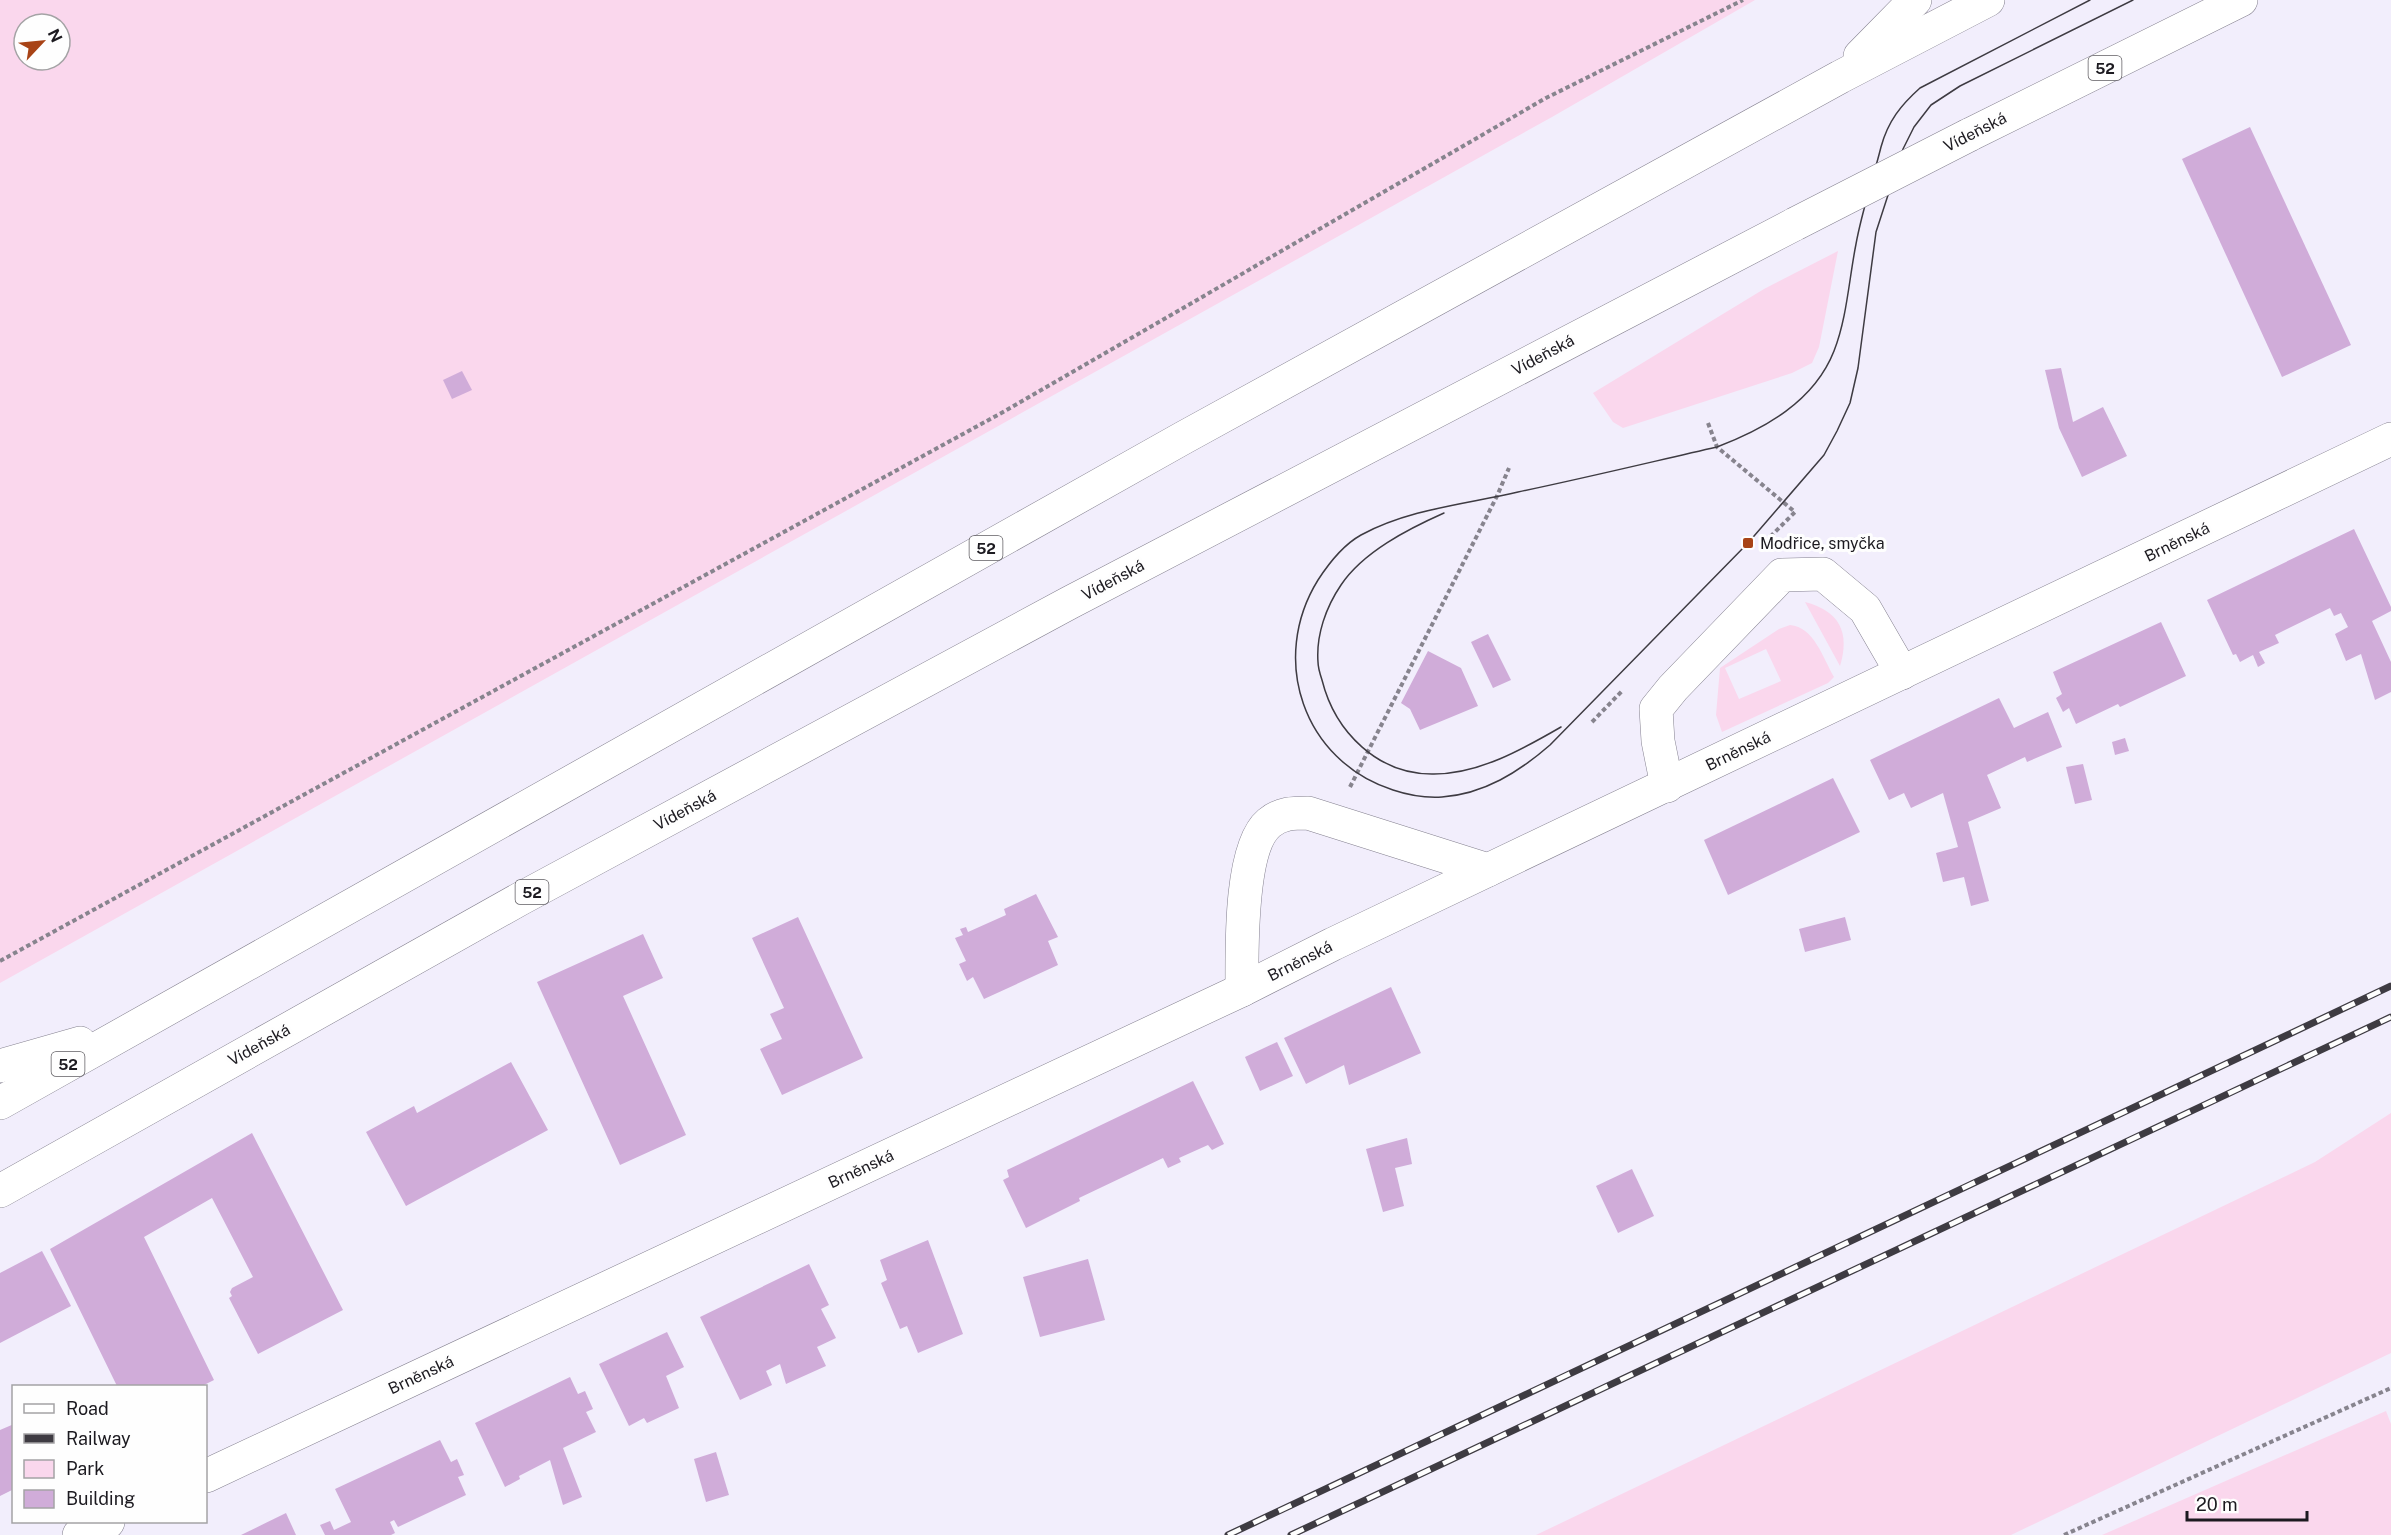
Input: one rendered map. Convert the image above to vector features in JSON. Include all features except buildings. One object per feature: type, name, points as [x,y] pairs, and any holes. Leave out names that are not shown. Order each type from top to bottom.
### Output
[{"type":"main road","points":[[1840,77],[1915,0]]},
{"type":"main road","name":"52","points":[[0,1103],[1046,514],[1840,77],[1988,0]]},
{"type":"main road","name":"Vídeňská","points":[[0,1191],[520,899],[1069,603],[1795,224],[2241,0]]},
{"type":"main road","name":"Brněnská","points":[[207,1476],[1242,990],[1488,870],[2391,439]]},
{"type":"main road","points":[[1667,786],[1658,741],[1656,709],[1673,688],[1782,575],[1822,574],[1865,609],[1902,674]]},
{"type":"main road","points":[[1242,990],[1242,904],[1257,839],[1268,824],[1287,813],[1308,813],[1488,870]]},
{"type":"main road","points":[[0,1066],[136,1026]]},
{"type":"main road","points":[[79,1535],[104,1523]]},
{"type":"path","points":[[0,960],[1005,411],[1546,98],[1743,0]]},
{"type":"path","points":[[1708,423],[1717,447],[1795,512]]},
{"type":"path","points":[[1350,789],[1509,468]]},
{"type":"path","points":[[2064,1535],[2391,1388]]},
{"type":"green space","points":[[0,0],[1755,0],[1552,117],[0,983]]},
{"type":"green space","points":[[1838,251],[1819,347],[1812,363],[1792,373],[1623,428],[1613,422],[1593,393],[1764,289]]},
{"type":"green space","points":[[1805,602],[1827,611],[1839,625],[1844,643],[1840,666]]},
{"type":"green space","points":[[1790,625],[1798,627],[1812,637],[1834,677],[1828,683],[1722,732],[1716,715],[1720,668],[1779,629]],"holes":[[[1766,649],[1781,681],[1739,699],[1725,668]]]},
{"type":"green space","points":[[2391,1113],[2391,1353],[2011,1535],[1536,1535],[2315,1162]]},
{"type":"green space","points":[[2386,1411],[2391,1424],[2391,1535],[2102,1535]]},
{"type":"tram line","points":[[2090,0],[1920,88],[1896,114],[1887,129],[1864,207],[1845,312],[1834,351],[1814,385],[1786,411],[1752,432],[1717,447],[1418,513],[1379,526],[1354,539],[1342,549],[1318,580],[1303,611],[1296,642],[1296,674],[1303,704],[1317,732],[1336,756],[1362,776],[1393,790],[1417,796],[1442,797],[1472,791],[1500,780],[1526,764],[1550,745],[1748,543],[1824,455],[1850,403],[1858,368],[1876,232],[1903,149],[1914,127],[1931,105],[1960,86],[2133,0]]},
{"type":"tram line","points":[[1444,513],[1401,534],[1361,562],[1341,585],[1331,603],[1320,632],[1318,664],[1328,699],[1337,717],[1348,733],[1377,758],[1395,767],[1434,774],[1451,773],[1484,765],[1516,752],[1561,727]]},
{"type":"railway","points":[[1228,1535],[2391,986]]},
{"type":"railway","points":[[1291,1535],[2391,1017]]},
{"type":"place","name":"Modřice, smyčka","points":[[1748,543]]}]
